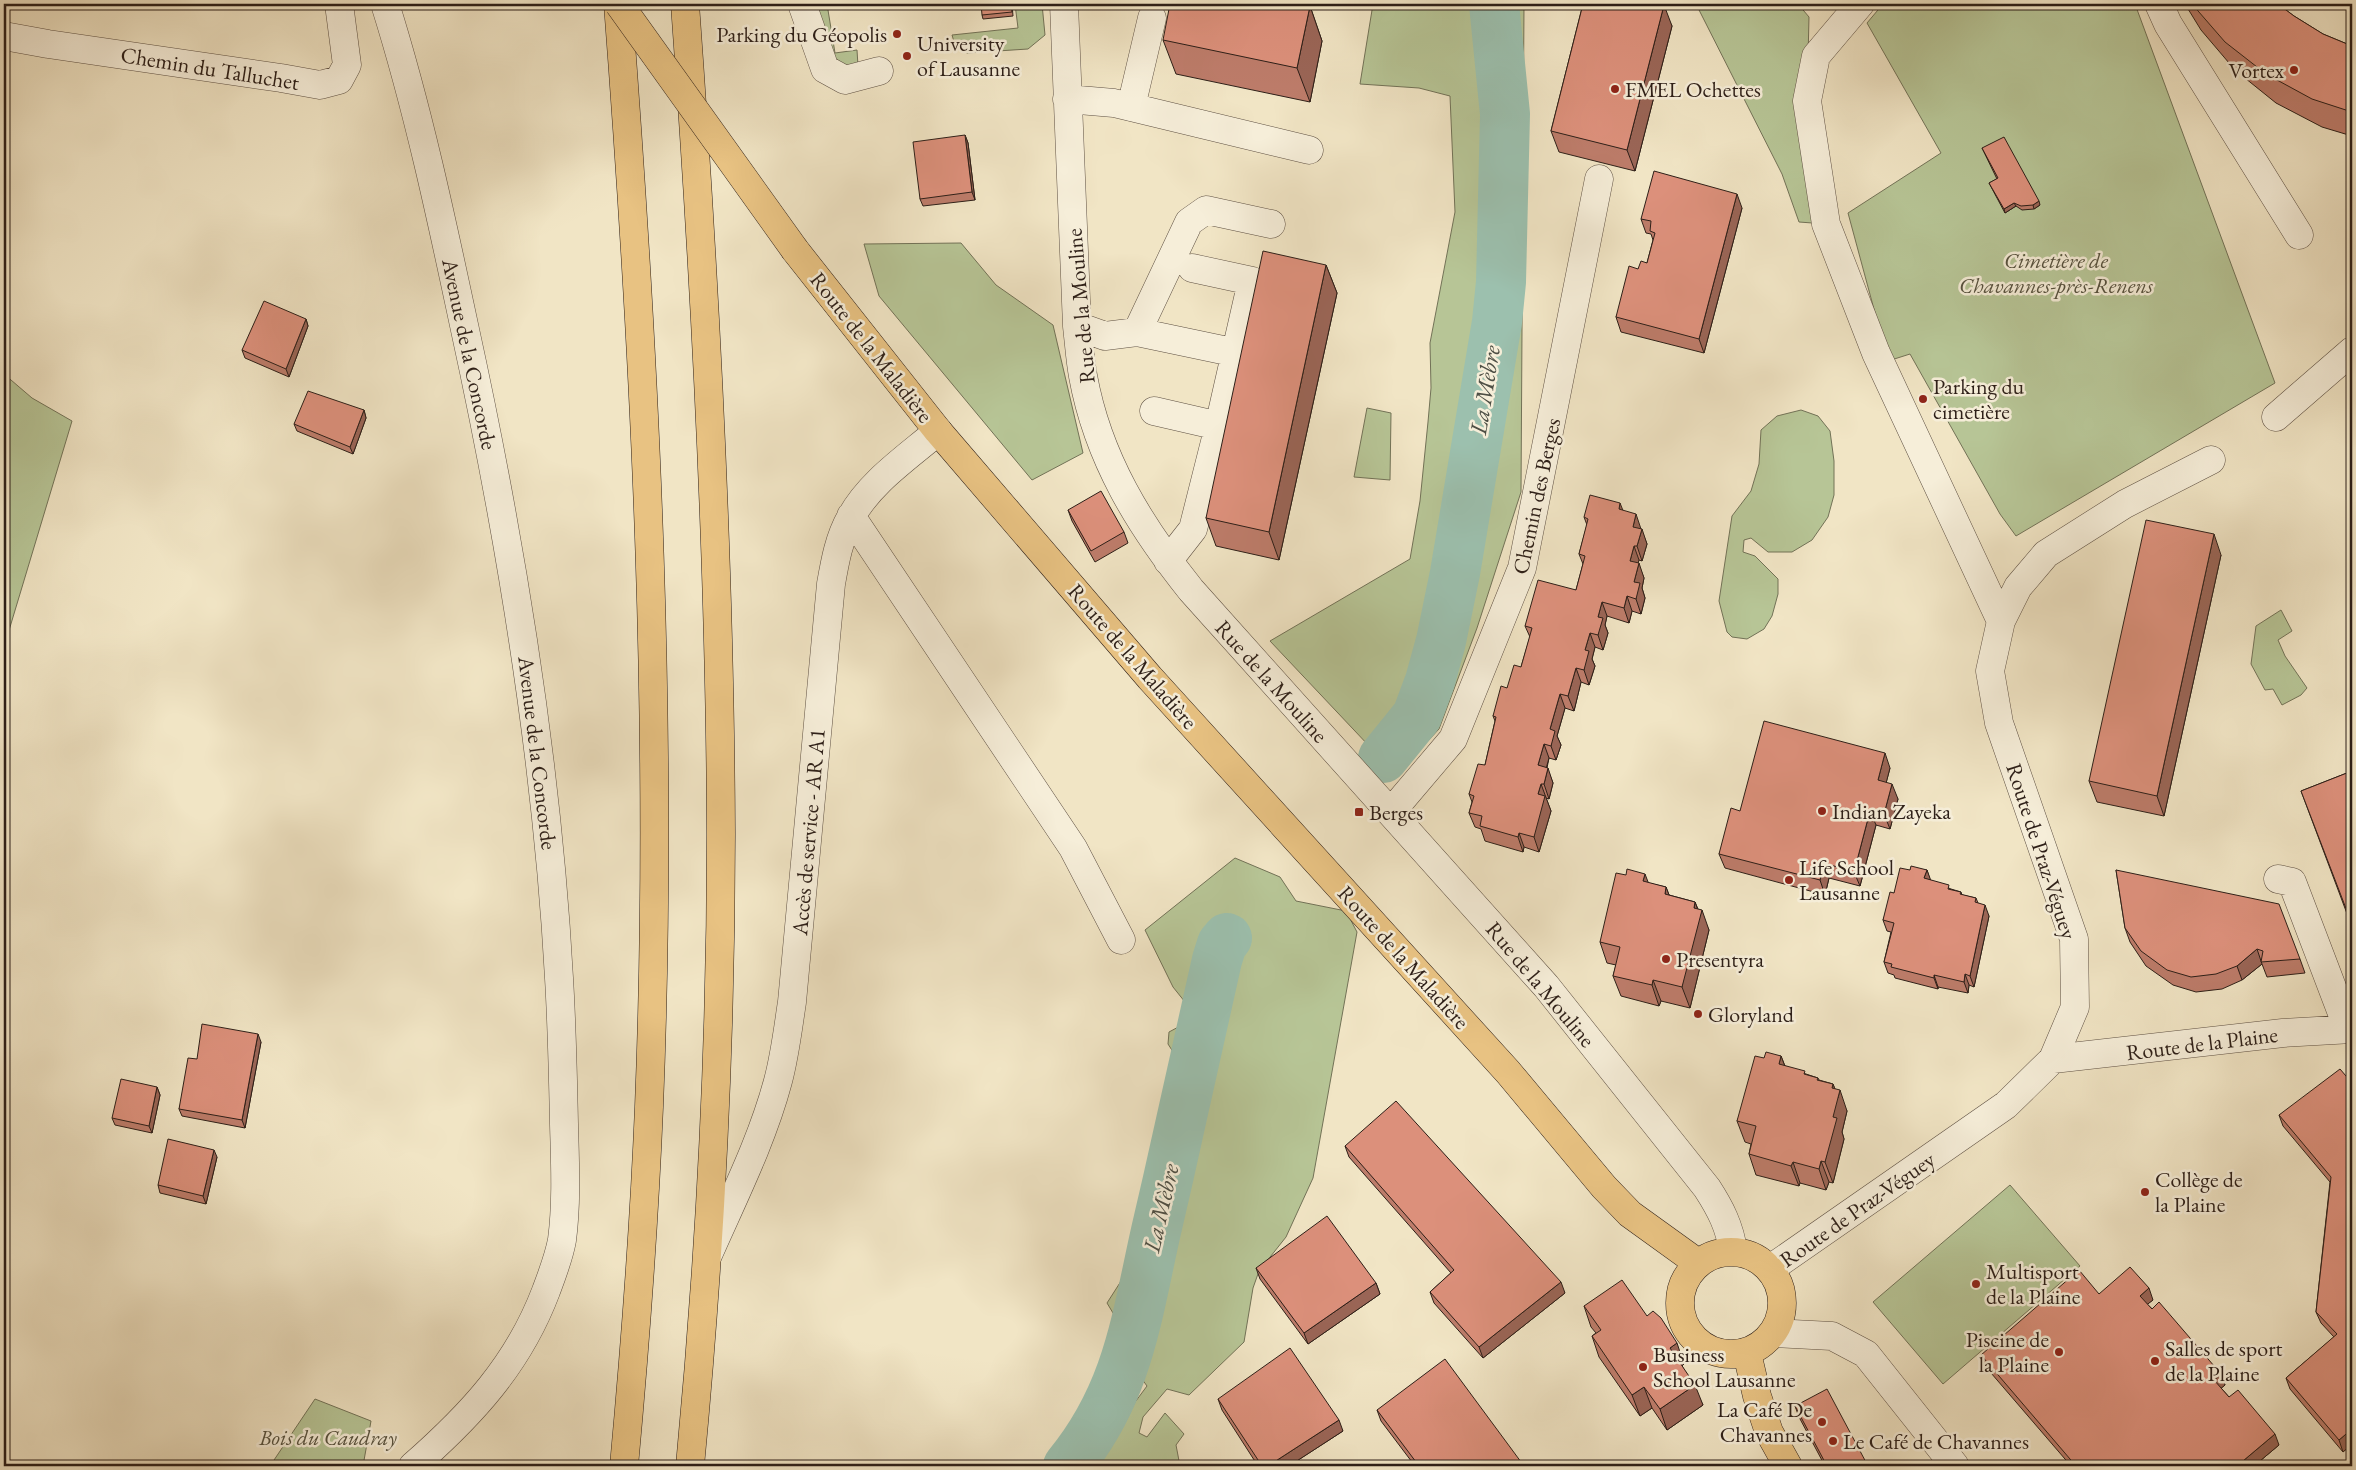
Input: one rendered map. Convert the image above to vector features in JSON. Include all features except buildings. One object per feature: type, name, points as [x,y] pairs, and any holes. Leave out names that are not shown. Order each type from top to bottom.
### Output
[{"type":"main road","name":"Route de la Maladière","points":[[618,4],[795,250],[938,431],[1150,678],[1494,1058],[1604,1186],[1630,1214],[1698,1263]]},
{"type":"main road","points":[[618,4],[634,213],[646,452],[654,817],[649,1107],[637,1316],[624,1466]]},
{"type":"main road","points":[[685,4],[700,206],[709,378],[720,721],[719,959],[707,1258],[690,1466]]},
{"type":"main road","points":[[1733,1251],[1755,1257],[1770,1269],[1780,1285],[1783,1308],[1774,1333],[1763,1344],[1747,1353],[1730,1355],[1704,1347],[1686,1328],[1681,1317],[1679,1302],[1687,1276],[1698,1263],[1714,1254],[1733,1251]]},
{"type":"main road","points":[[1747,1353],[1757,1396],[1769,1432],[1788,1466]]},
{"type":"street","name":"Chemin du Talluchet","points":[[4,36],[320,85],[339,80],[347,65],[339,4]]},
{"type":"street","name":"Avenue de la Concorde","points":[[385,4],[423,135],[476,378],[509,543],[531,695],[554,880],[562,1025],[565,1168],[562,1240],[540,1308],[521,1346],[491,1389],[449,1434],[413,1466]]},
{"type":"street","points":[[802,4],[825,69],[845,80],[879,71]]},
{"type":"street","name":"Rue de la Mouline","points":[[1064,4],[1077,326],[1083,376],[1097,432],[1117,479],[1136,515],[1168,561],[1279,690],[1546,986],[1702,1180],[1723,1214],[1731,1236],[1733,1251]]},
{"type":"street","points":[[1860,4],[1816,56],[1807,101],[1826,224],[1876,352],[2001,621]]},
{"type":"street","points":[[2159,4],[2168,24],[2299,235]]},
{"type":"street","points":[[1131,107],[1152,18]]},
{"type":"street","points":[[1067,99],[1114,103],[1309,150]]},
{"type":"street","name":"Chemin des Berges","points":[[1391,812],[1453,739],[1522,568],[1599,178]]},
{"type":"street","points":[[1137,332],[1189,222],[1206,210],[1271,224]]},
{"type":"street","points":[[1168,561],[1193,529],[1237,352],[1252,281],[1192,268]]},
{"type":"street","points":[[1077,326],[1105,336],[1137,332],[1237,352]]},
{"type":"street","points":[[2276,417],[2352,352]]},
{"type":"street","points":[[1154,411],[1218,426]]},
{"type":"street","name":"Accès de service - AR A1","points":[[707,1258],[758,1141],[776,1088],[785,1050],[792,1002],[831,584],[840,542],[852,516],[885,477],[938,431]]},
{"type":"street","name":"Route de Praz-Véguey","points":[[1770,1269],[2006,1105],[2053,1059],[2075,1007],[2074,939],[1999,723],[1990,671],[2001,621],[2018,587],[2046,554],[2157,486],[2211,460]]},
{"type":"street","points":[[852,516],[1074,848],[1121,940]]},
{"type":"street","points":[[2278,878],[2292,882],[2350,1029]]},
{"type":"street","name":"Route de la Plaine","points":[[2053,1059],[2283,1033],[2350,1029]]},
{"type":"street","points":[[1774,1333],[1832,1336],[1866,1354],[1955,1466]]},
{"type":"street","points":[[1769,1432],[1782,1466]]},
{"type":"green space","points":[[810,4],[827,4],[835,53],[857,50],[858,66],[841,70]]},
{"type":"green space","points":[[1015,4],[1042,4],[1045,35],[1028,49],[967,53],[955,45],[952,35],[1018,28]]},
{"type":"green space","points":[[1373,4],[1524,4],[1521,492],[1477,628],[1439,729],[1399,772],[1387,765],[1270,641],[1410,559],[1420,501],[1431,388],[1430,343],[1455,212],[1450,96],[1419,88],[1360,84]]},
{"type":"green space","points":[[1696,4],[1798,4],[1809,17],[1807,101],[1826,224],[1799,222],[1782,174]]},
{"type":"green space","name":"Cimetière de Chavannes-près-Renens","points":[[1883,4],[2135,4],[2275,383],[2016,536],[2000,514],[1910,354],[1888,361],[1848,213],[1941,153],[1867,23]]},
{"type":"green space","points":[[961,243],[996,285],[1053,325],[1083,453],[1032,480],[879,296],[864,244]]},
{"type":"green space","points":[[4,374],[32,398],[72,421],[4,647]]},
{"type":"green space","points":[[1367,408],[1391,413],[1390,480],[1354,477]]},
{"type":"green space","points":[[1801,410],[1818,416],[1830,431],[1834,461],[1834,495],[1828,517],[1812,540],[1792,552],[1768,552],[1751,538],[1744,540],[1743,552],[1755,556],[1778,579],[1778,594],[1772,616],[1764,629],[1747,639],[1732,637],[1727,632],[1719,601],[1732,516],[1751,491],[1759,464],[1761,430],[1777,416]]},
{"type":"green space","points":[[2281,610],[2292,631],[2278,640],[2285,656],[2307,688],[2301,695],[2282,705],[2273,689],[2265,690],[2251,664],[2256,626]]},
{"type":"green space","points":[[1235,858],[1280,877],[1296,901],[1346,911],[1357,932],[1313,1178],[1286,1237],[1259,1271],[1253,1288],[1244,1342],[1189,1395],[1167,1389],[1143,1417],[1139,1433],[1147,1437],[1165,1413],[1184,1434],[1176,1445],[1180,1466],[1081,1466],[1098,1452],[1147,1386],[1123,1353],[1134,1323],[1116,1318],[1107,1303],[1123,1278],[1140,1275],[1142,1231],[1154,1222],[1168,1154],[1152,1141],[1177,1058],[1168,1044],[1169,1032],[1197,1017],[1173,987],[1145,930]]},
{"type":"green space","name":"Multisport de la Plaine","points":[[2010,1185],[2080,1266],[1943,1384],[1873,1302]]},
{"type":"green space","name":"Bois du Caudray","points":[[315,1399],[371,1421],[363,1466],[270,1466]]},
{"type":"waterway","name":"La Mèbre","points":[[1383,758],[1417,716],[1430,681],[1441,641],[1455,573],[1497,322],[1501,282],[1505,114],[1494,4]]},
{"type":"waterway","name":"La Mèbre","points":[[1068,1466],[1088,1439],[1104,1411],[1117,1383],[1127,1354],[1217,960],[1222,944],[1227,938]]},
{"type":"place","name":"Parking du Géopolis","points":[[897,34]]},
{"type":"place","name":"University of Lausanne","points":[[907,56]]},
{"type":"place","name":"Vortex","points":[[2294,70]]},
{"type":"place","name":"FMEL Ochettes","points":[[1615,89]]},
{"type":"place","name":"Parking du cimetière","points":[[1923,399]]},
{"type":"place","name":"Indian Zayeka","points":[[1822,811]]},
{"type":"place","name":"Berges","points":[[1359,812]]},
{"type":"place","name":"Life School Lausanne","points":[[1789,880]]},
{"type":"place","name":"Presentyra","points":[[1666,959]]},
{"type":"place","name":"Gloryland","points":[[1698,1014]]},
{"type":"place","name":"Collège de la Plaine","points":[[2145,1192]]},
{"type":"place","name":"Multisport de la Plaine","points":[[1976,1284]]},
{"type":"place","name":"Piscine de la Plaine","points":[[2059,1352]]},
{"type":"place","name":"Salles de sport de la Plaine","points":[[2155,1361]]},
{"type":"place","name":"Business School Lausanne","points":[[1643,1367]]},
{"type":"place","name":"La Café De Chavannes","points":[[1822,1422]]},
{"type":"place","name":"Le Café de Chavannes","points":[[1833,1441]]}]
